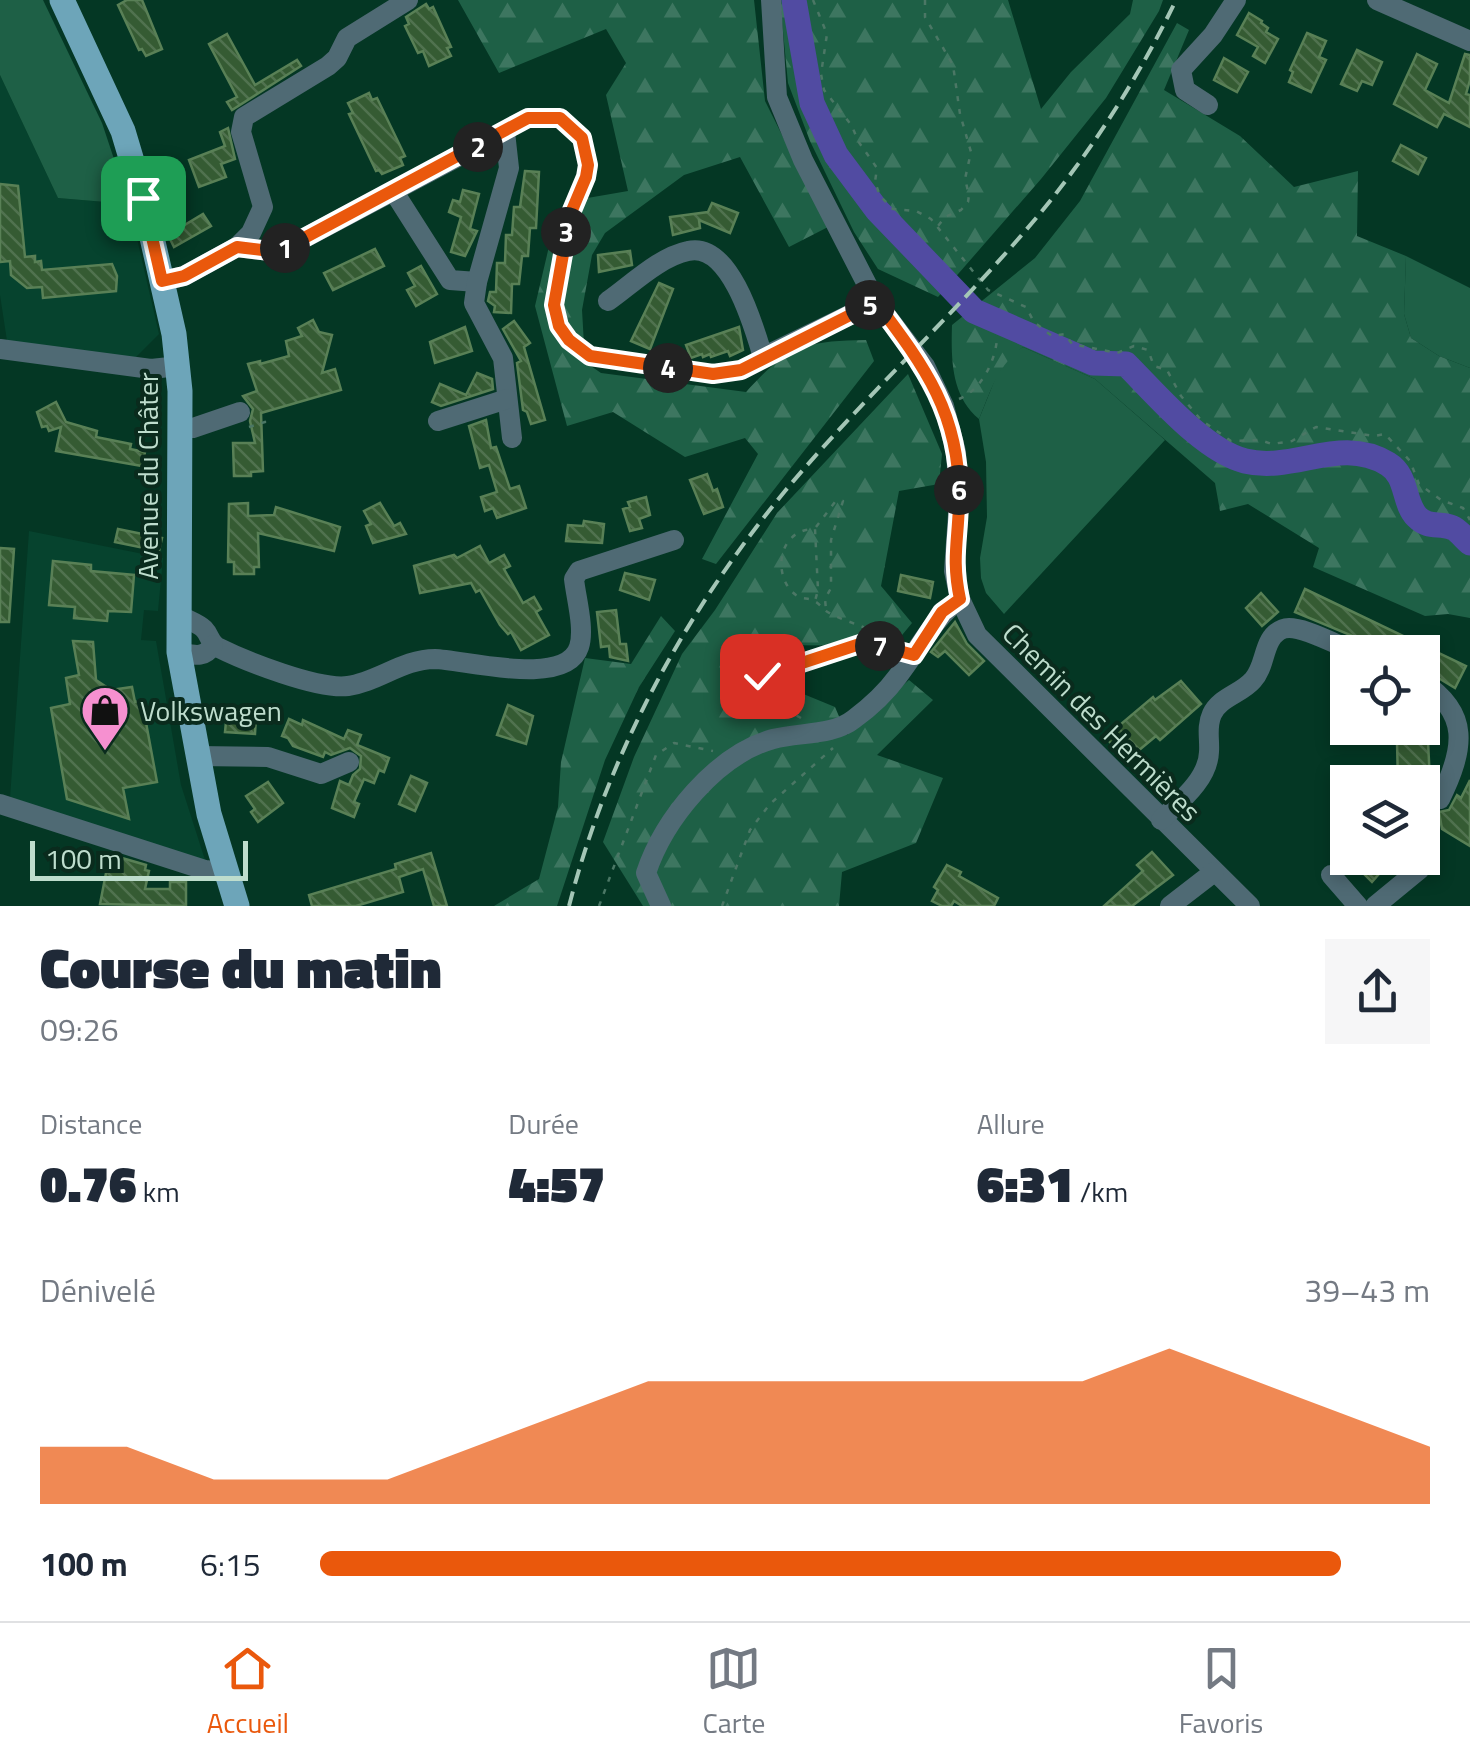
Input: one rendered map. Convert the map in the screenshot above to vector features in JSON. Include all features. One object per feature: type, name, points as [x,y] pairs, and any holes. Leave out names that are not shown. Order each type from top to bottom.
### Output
[{"type":"main road","name":"Avenue du Châter","points":[[62,0],[122,132],[143,198],[162,281],[178,366],[179,652],[197,756],[236,906]]},
{"type":"street","points":[[162,281],[184,276],[237,247],[251,233],[263,207],[241,132],[244,117],[328,66],[348,38],[408,0]]},
{"type":"street","name":"Chemin des Hermières","points":[[771,0],[777,97],[803,160],[876,302],[924,366],[944,406],[956,452],[959,500],[954,571],[960,599],[976,635],[1250,906]]},
{"type":"street","points":[[1208,105],[1188,95],[1181,84],[1181,70],[1236,0]]},
{"type":"street","points":[[1377,0],[1409,6],[1470,41]]},
{"type":"street","points":[[237,247],[278,252],[505,132],[510,168],[474,303],[502,358],[512,438]]},
{"type":"street","points":[[394,192],[450,280],[477,282]]},
{"type":"street","points":[[608,302],[659,265],[689,250],[712,254],[730,274],[763,357],[876,302]]},
{"type":"street","points":[[0,348],[151,369],[178,366]]},
{"type":"street","points":[[438,421],[507,398]]},
{"type":"street","points":[[180,428],[193,428],[240,412]]},
{"type":"street","points":[[177,614],[203,628],[213,645],[318,685],[344,687],[365,683],[418,661],[436,659],[536,669],[564,663],[580,644],[574,578],[578,571],[674,540]]},
{"type":"street","points":[[660,906],[646,874],[651,856],[710,774],[734,756],[770,740],[830,730],[852,722],[896,680],[942,612],[960,599]]},
{"type":"street","points":[[1161,820],[1207,766],[1212,714],[1218,705],[1254,680],[1269,640],[1286,627],[1330,642]]},
{"type":"street","points":[[179,652],[198,656],[213,645]]},
{"type":"street","points":[[1440,691],[1460,713],[1463,728],[1462,754],[1440,799]]},
{"type":"street","points":[[197,756],[268,757],[322,774],[348,762]]},
{"type":"street","points":[[0,804],[205,870],[226,872]]},
{"type":"street","points":[[1170,906],[1214,872]]},
{"type":"street","points":[[1331,875],[1358,906]]},
{"type":"street","points":[[1375,906],[1413,875]]},
{"type":"path","points":[[813,0],[826,34],[820,74],[824,90],[877,168],[875,182],[880,196],[892,209],[916,212],[931,219],[988,290],[1026,307],[1034,322],[1052,336],[1065,334],[1072,344],[1117,353],[1134,346],[1148,350],[1154,366],[1166,370],[1201,420],[1230,441],[1292,441],[1316,427],[1374,436],[1385,434],[1410,461],[1418,484],[1441,500],[1463,508],[1470,520]]},
{"type":"path","points":[[925,0],[925,17],[953,65],[960,114],[971,152],[965,179],[968,202],[937,227]]},
{"type":"path","points":[[505,132],[528,118],[560,118],[582,138],[587,152],[586,177],[570,215],[554,305],[559,326],[569,340],[590,356],[713,374],[741,370],[763,357]]},
{"type":"path","points":[[944,406],[970,395],[996,358],[997,339]]},
{"type":"path","points":[[826,611],[832,540],[844,501],[835,502],[815,528],[792,534],[781,551],[786,581],[798,596],[814,600],[826,611],[862,628],[866,642]]},
{"type":"path","points":[[814,600],[818,590],[815,528]]},
{"type":"path","points":[[809,732],[796,713],[744,686],[740,676],[762,676],[866,642],[914,655]]},
{"type":"path","points":[[722,906],[750,830],[770,804],[842,743]]},
{"type":"path","points":[[599,906],[656,754],[674,744],[734,756]]},
{"type":"shaded area","points":[[0,75],[58,198],[129,204],[159,334],[135,358],[7,341],[0,295]]},
{"type":"shaded area","points":[[29,531],[163,558],[158,611],[144,610],[141,640],[156,641],[181,785],[206,863],[10,798]]},
{"type":"green space","points":[[0,0],[43,0],[102,123],[129,204],[58,198],[0,75]]},
{"type":"green space","points":[[458,0],[754,0],[765,101],[828,227],[789,247],[740,157],[684,175],[605,233],[592,255],[582,310],[585,362],[601,373],[746,392],[774,365],[799,349],[827,342],[866,340],[874,361],[716,564],[702,559],[758,454],[745,438],[685,457],[613,412],[567,426],[535,306],[555,221],[570,215],[576,200],[628,191],[606,95],[626,63],[606,29],[499,73]]},
{"type":"green space","points":[[780,0],[1008,0],[1041,109],[1071,72],[1130,14],[1133,0],[1163,0],[1106,98],[938,297],[878,269],[854,232],[810,141],[788,83]]},
{"type":"green space","points":[[1177,23],[1189,30],[1164,90],[1240,136],[1294,187],[1358,171],[1357,236],[1406,256],[1404,314],[1411,338],[1439,356],[1470,368],[1470,618],[1448,614],[1425,616],[1313,567],[1319,548],[1248,504],[1220,511],[1215,483],[1095,379],[1023,347],[1001,370],[979,419],[963,399],[953,364],[952,325],[1035,258],[1080,201]]},
{"type":"green space","points":[[1406,256],[1470,288],[1470,368],[1439,356],[1411,338],[1404,314]]},
{"type":"green space","points":[[1023,347],[1095,379],[1165,440],[1004,614],[986,593],[981,578],[987,517],[986,462],[979,419],[996,377],[1010,355]]},
{"type":"green space","points":[[908,374],[942,454],[939,484],[899,491],[881,586],[912,623],[893,646],[770,645],[740,668],[835,707],[847,735],[909,680],[933,700],[877,755],[943,778],[916,843],[842,872],[839,906],[643,906],[603,842],[634,757],[682,654],[777,513]]},
{"type":"green space","points":[[661,616],[675,631],[639,687],[605,760],[557,906],[494,906],[539,879],[558,807],[561,762],[585,658],[631,664]]},
{"type":"building","points":[[127,0],[142,0],[162,49],[146,56],[139,50],[118,5]]},
{"type":"building","points":[[426,4],[429,9],[433,7],[451,47],[447,48],[451,56],[429,66],[405,26],[409,24],[406,17]]},
{"type":"building","points":[[1249,13],[1278,39],[1265,63],[1253,56],[1258,47],[1237,35]]},
{"type":"building","points":[[1307,33],[1326,41],[1319,57],[1326,60],[1311,92],[1289,82],[1293,72],[1290,70]]},
{"type":"building","points":[[227,34],[255,85],[297,60],[301,66],[232,110],[227,102],[237,97],[209,44]]},
{"type":"building","points":[[1357,50],[1382,62],[1372,85],[1362,81],[1357,91],[1341,84]]},
{"type":"building","points":[[1417,54],[1437,64],[1425,90],[1449,103],[1465,54],[1470,55],[1466,94],[1470,95],[1470,127],[1444,114],[1437,127],[1394,104]]},
{"type":"building","points":[[1224,58],[1248,72],[1237,92],[1214,80]]},
{"type":"building","points":[[369,93],[372,100],[377,98],[405,156],[400,158],[403,165],[382,174],[376,171],[349,114],[353,113],[348,103]]},
{"type":"building","points":[[228,128],[235,159],[221,164],[226,177],[199,187],[189,160],[225,146],[220,132]]},
{"type":"building","points":[[1401,145],[1426,158],[1418,174],[1393,161]]},
{"type":"building","points":[[525,171],[539,172],[536,228],[530,228],[528,256],[522,256],[519,284],[512,284],[511,313],[494,312],[495,306],[488,301],[490,292],[496,292],[497,263],[505,263],[506,235],[512,235],[514,207],[520,207]]},
{"type":"building","points":[[0,184],[18,186],[25,257],[35,256],[35,262],[41,261],[42,270],[112,264],[117,276],[116,291],[43,298],[42,287],[27,288],[11,275],[10,261],[0,262]]},
{"type":"building","points":[[463,190],[479,194],[470,229],[477,231],[465,256],[451,252],[461,217],[449,212],[453,200],[460,202]]},
{"type":"building","points":[[712,203],[738,213],[730,233],[699,220],[700,228],[673,235],[670,217],[708,212]]},
{"type":"building","points":[[203,214],[211,226],[174,247],[168,235]]},
{"type":"building","points":[[375,249],[384,266],[333,290],[324,273]]},
{"type":"building","points":[[630,251],[632,265],[599,272],[598,255]]},
{"type":"building","points":[[421,266],[437,294],[416,306],[407,290],[415,286],[408,273]]},
{"type":"building","points":[[659,283],[673,289],[650,349],[631,341]]},
{"type":"building","points":[[313,320],[319,332],[332,335],[322,373],[335,369],[341,390],[261,413],[263,471],[234,476],[233,443],[255,443],[250,421],[253,409],[243,396],[257,391],[248,364],[289,356],[286,341],[302,336],[298,328]]},
{"type":"building","points":[[514,321],[530,343],[524,347],[545,420],[531,424],[523,410],[517,363],[521,361],[503,329]]},
{"type":"building","points":[[465,327],[472,351],[435,363],[430,342]]},
{"type":"building","points":[[739,327],[743,350],[730,356],[728,351],[691,358],[686,345]]},
{"type":"building","points":[[477,373],[492,379],[493,389],[441,406],[432,402],[440,384],[466,395]]},
{"type":"building","points":[[56,402],[66,422],[97,431],[96,437],[131,444],[130,449],[145,452],[142,466],[56,451],[61,427],[49,431],[47,426],[42,427],[37,412]]},
{"type":"building","points":[[486,420],[491,448],[496,447],[510,489],[519,486],[526,508],[497,518],[493,508],[485,511],[481,497],[497,492],[489,465],[480,468],[469,426]]},
{"type":"building","points":[[707,474],[723,507],[704,514],[690,480]]},
{"type":"building","points":[[646,497],[650,515],[639,519],[642,528],[630,531],[623,509],[630,507],[628,502]]},
{"type":"building","points":[[248,503],[248,516],[274,515],[276,507],[340,527],[334,551],[258,533],[259,567],[254,567],[254,574],[234,574],[234,562],[228,562],[229,504]]},
{"type":"building","points":[[380,503],[394,526],[400,523],[406,534],[373,543],[366,526],[371,524],[364,511]]},
{"type":"building","points":[[584,521],[604,524],[602,543],[566,541],[568,525],[583,526]]},
{"type":"building","points":[[118,529],[162,538],[159,551],[115,542]]},
{"type":"building","points":[[480,546],[489,563],[504,555],[510,566],[504,569],[523,603],[534,597],[541,609],[536,612],[549,635],[521,650],[511,632],[508,634],[500,625],[480,590],[476,592],[471,583],[420,593],[414,566],[454,555],[457,558]]},
{"type":"building","points":[[0,548],[14,549],[9,622],[0,622]]},
{"type":"building","points":[[53,561],[91,565],[91,571],[134,575],[131,612],[108,611],[107,621],[74,618],[75,607],[49,605]]},
{"type":"building","points":[[625,573],[655,580],[649,600],[620,590]]},
{"type":"building","points":[[901,575],[933,582],[930,598],[898,591]]},
{"type":"building","points":[[1305,589],[1401,635],[1350,635],[1295,612]]},
{"type":"building","points":[[1261,593],[1278,612],[1262,626],[1246,608]]},
{"type":"building","points":[[616,610],[620,644],[626,644],[628,661],[610,657],[609,646],[601,647],[597,612]]},
{"type":"building","points":[[955,622],[967,644],[984,661],[969,675],[945,651],[938,657],[931,652]]},
{"type":"building","name":"Volkswagen","points":[[73,641],[93,642],[96,680],[111,690],[132,687],[135,702],[142,701],[157,782],[123,788],[129,819],[67,799],[51,708],[70,704],[66,678],[79,675]]},
{"type":"building","points":[[1440,654],[1466,666],[1455,688],[1440,679]]},
{"type":"building","points":[[1181,681],[1201,704],[1160,740],[1156,736],[1126,761],[1108,740],[1118,732],[1115,729],[1153,697],[1155,700]]},
{"type":"building","points":[[508,705],[533,716],[526,744],[497,735]]},
{"type":"building","points":[[227,712],[256,716],[255,734],[225,732]]},
{"type":"building","points":[[289,719],[302,725],[303,720],[344,739],[348,730],[361,735],[357,745],[389,758],[374,783],[364,779],[354,802],[359,804],[354,817],[332,808],[340,781],[349,785],[360,769],[361,756],[350,748],[331,755],[325,752],[323,757],[293,746],[282,736]]},
{"type":"building","points":[[1397,745],[1428,745],[1429,765],[1398,765]]},
{"type":"building","points":[[411,776],[427,783],[415,811],[399,804]]},
{"type":"building","points":[[1470,780],[1470,846],[1442,829],[1440,812],[1449,810],[1457,795],[1461,798]]},
{"type":"building","points":[[268,782],[283,803],[258,822],[246,796]]},
{"type":"building","points":[[1152,852],[1173,875],[1132,906],[1104,906],[1143,871],[1137,865]]},
{"type":"building","points":[[431,853],[447,906],[434,906],[423,869],[399,877],[403,892],[356,906],[312,906],[309,895],[396,869],[395,864]]},
{"type":"building","points":[[115,856],[146,865],[145,870],[149,871],[145,889],[170,889],[170,882],[186,882],[186,906],[100,904],[107,868],[113,869]]},
{"type":"building","points":[[947,865],[998,898],[994,906],[962,906],[954,901],[951,906],[942,906],[932,901],[938,890],[934,887]]},
{"type":"waterway","points":[[794,0],[812,103],[836,155],[877,210],[974,311],[1093,363],[1126,364],[1197,434],[1245,461],[1282,462],[1352,453],[1388,464],[1399,475],[1417,517],[1426,523],[1453,528],[1470,543]]},
{"type":"railway","points":[[569,906],[585,849],[628,740],[683,635],[715,586],[816,455],[1011,247],[1061,187],[1131,83],[1176,0]]},
{"type":"place","name":"Volkswagen","points":[[105,752]]},
{"type":"route","points":[[143,198],[162,281],[184,276],[237,247],[278,252],[528,118],[560,118],[582,138],[588,165],[570,215],[554,305],[559,326],[569,340],[590,356],[713,374],[741,370],[876,302],[924,366],[944,406],[956,452],[959,500],[954,571],[960,599],[942,612],[914,655],[866,642],[762,676]]}]
